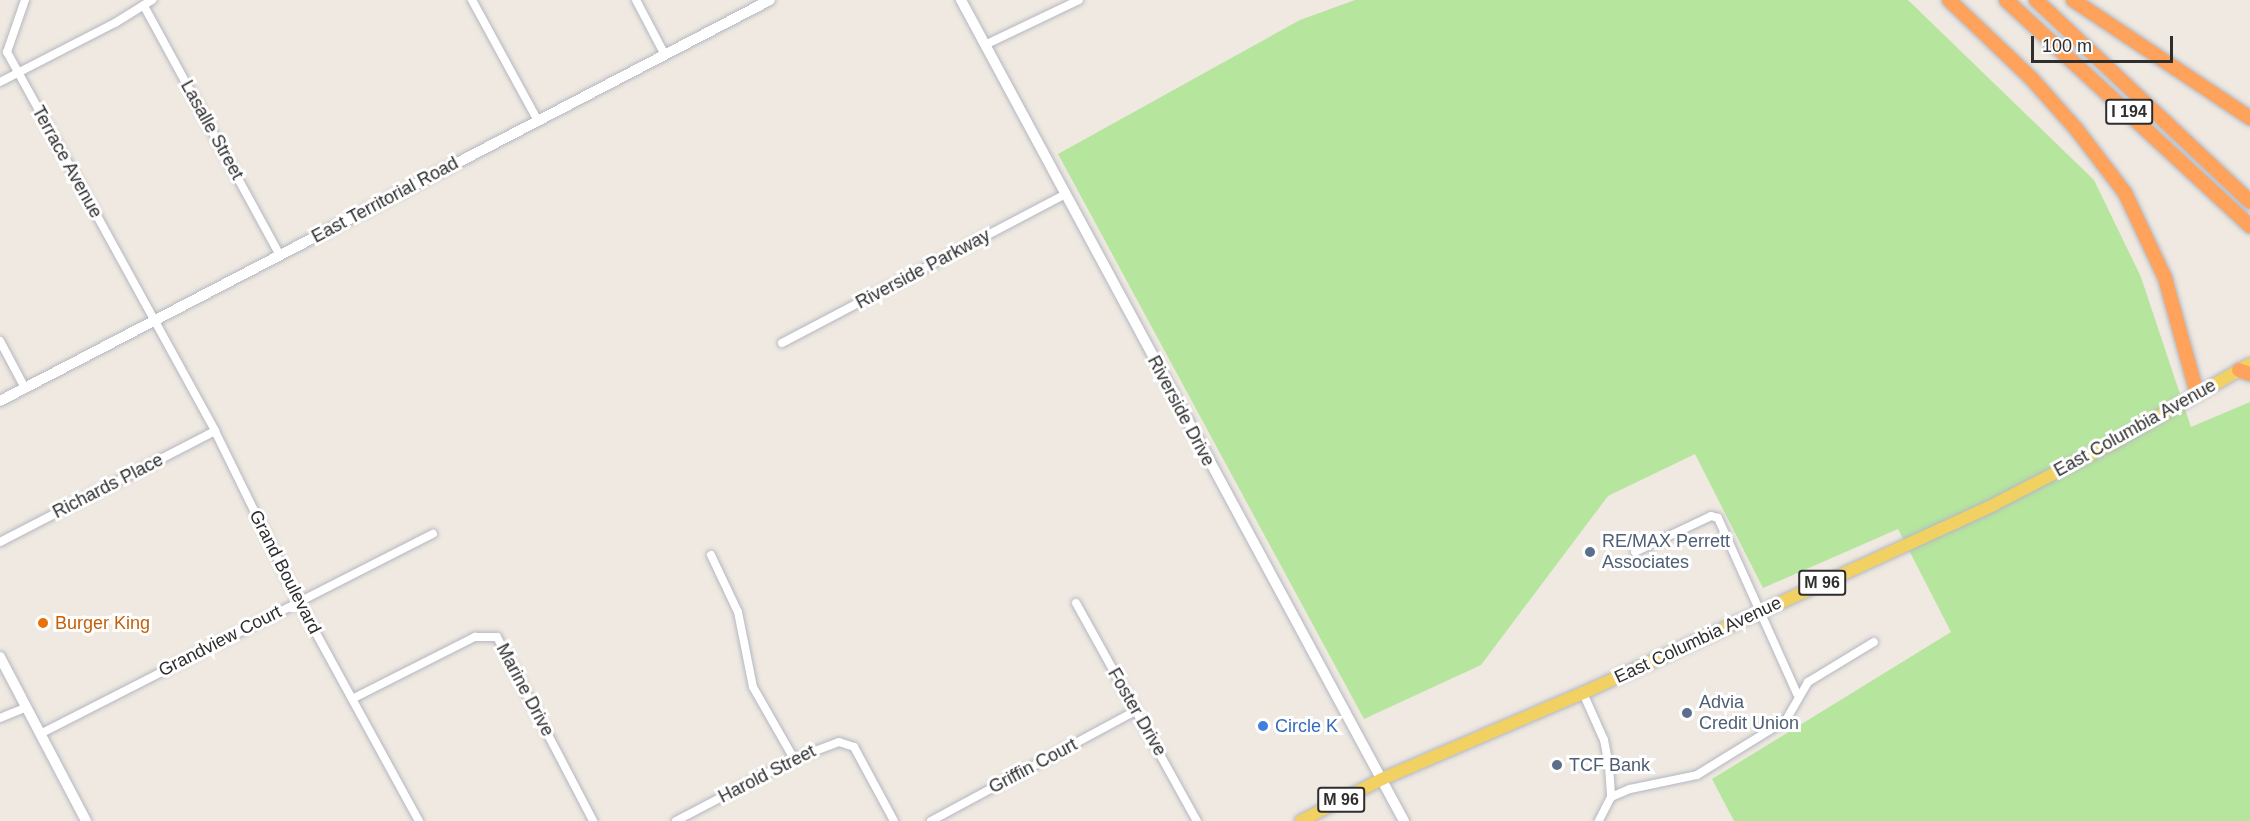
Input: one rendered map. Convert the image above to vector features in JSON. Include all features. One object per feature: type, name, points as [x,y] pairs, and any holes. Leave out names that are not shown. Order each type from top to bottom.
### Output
[{"type":"highway","points":[[1949,0],[2031,78],[2077,130],[2125,193],[2165,278],[2197,393]]},
{"type":"highway","name":"I 194","points":[[2006,0],[2250,226]]},
{"type":"highway","name":"I 194","points":[[2036,0],[2250,202]]},
{"type":"highway","points":[[2073,0],[2250,118]]},
{"type":"main road","name":"East Columbia Avenue","points":[[1300,821],[1382,779],[1583,693],[1995,504],[2113,443],[2197,393],[2246,369]]},
{"type":"street","name":"Terrace Avenue","points":[[25,0],[3,51],[18,73],[153,321]]},
{"type":"street","points":[[0,82],[152,0]]},
{"type":"street","points":[[472,0],[537,121]]},
{"type":"street","points":[[636,0],[665,55]]},
{"type":"street","name":"East Territorial Road","points":[[0,401],[770,0]]},
{"type":"street","name":"Riverside Drive","points":[[961,0],[1064,195],[1404,821]]},
{"type":"street","points":[[985,45],[1079,0]]},
{"type":"street","name":"Lasalle Street","points":[[144,6],[280,255]]},
{"type":"street","name":"Riverside Parkway","points":[[782,343],[1064,195]]},
{"type":"street","name":"Grand Boulevard","points":[[153,321],[215,430],[299,602],[419,821]]},
{"type":"street","points":[[0,341],[25,387]]},
{"type":"street","name":"Richards Place","points":[[0,543],[215,430]]},
{"type":"street","points":[[1611,797],[1630,789],[1696,775],[1785,720],[1795,708],[1797,694],[1718,518],[1711,516],[1635,552]]},
{"type":"street","name":"Grandview Court","points":[[40,734],[433,534]]},
{"type":"street","points":[[711,555],[738,612],[753,687],[794,759]]},
{"type":"street","name":"Foster Drive","points":[[1076,603],[1197,821]]},
{"type":"street","name":"Marine Drive","points":[[352,699],[475,637],[497,637],[593,821]]},
{"type":"street","points":[[1797,694],[1808,682],[1874,642]]},
{"type":"street","points":[[0,657],[87,821]]},
{"type":"street","points":[[1583,693],[1604,740],[1611,797],[1599,821]]},
{"type":"street","points":[[0,718],[27,707]]},
{"type":"street","name":"Griffin Court","points":[[931,821],[1135,711]]},
{"type":"street","name":"Harold Street","points":[[676,821],[794,759],[839,742],[850,744],[857,752],[894,821]]},
{"type":"green space","points":[[1355,0],[1908,0],[2094,180],[2141,277],[2191,427],[2250,402],[2250,821],[1734,821],[1712,779],[1951,632],[1898,529],[1763,588],[1695,454],[1608,496],[1481,665],[1364,719],[1058,154],[1300,20]]},
{"type":"place","name":"RE/MAX Perrett Associates","points":[[1590,552]]},
{"type":"place","name":"Burger King","points":[[43,623]]},
{"type":"place","name":"Advia Credit Union","points":[[1687,713]]},
{"type":"place","name":"Circle K","points":[[1263,726]]},
{"type":"place","name":"TCF Bank","points":[[1557,765]]}]
